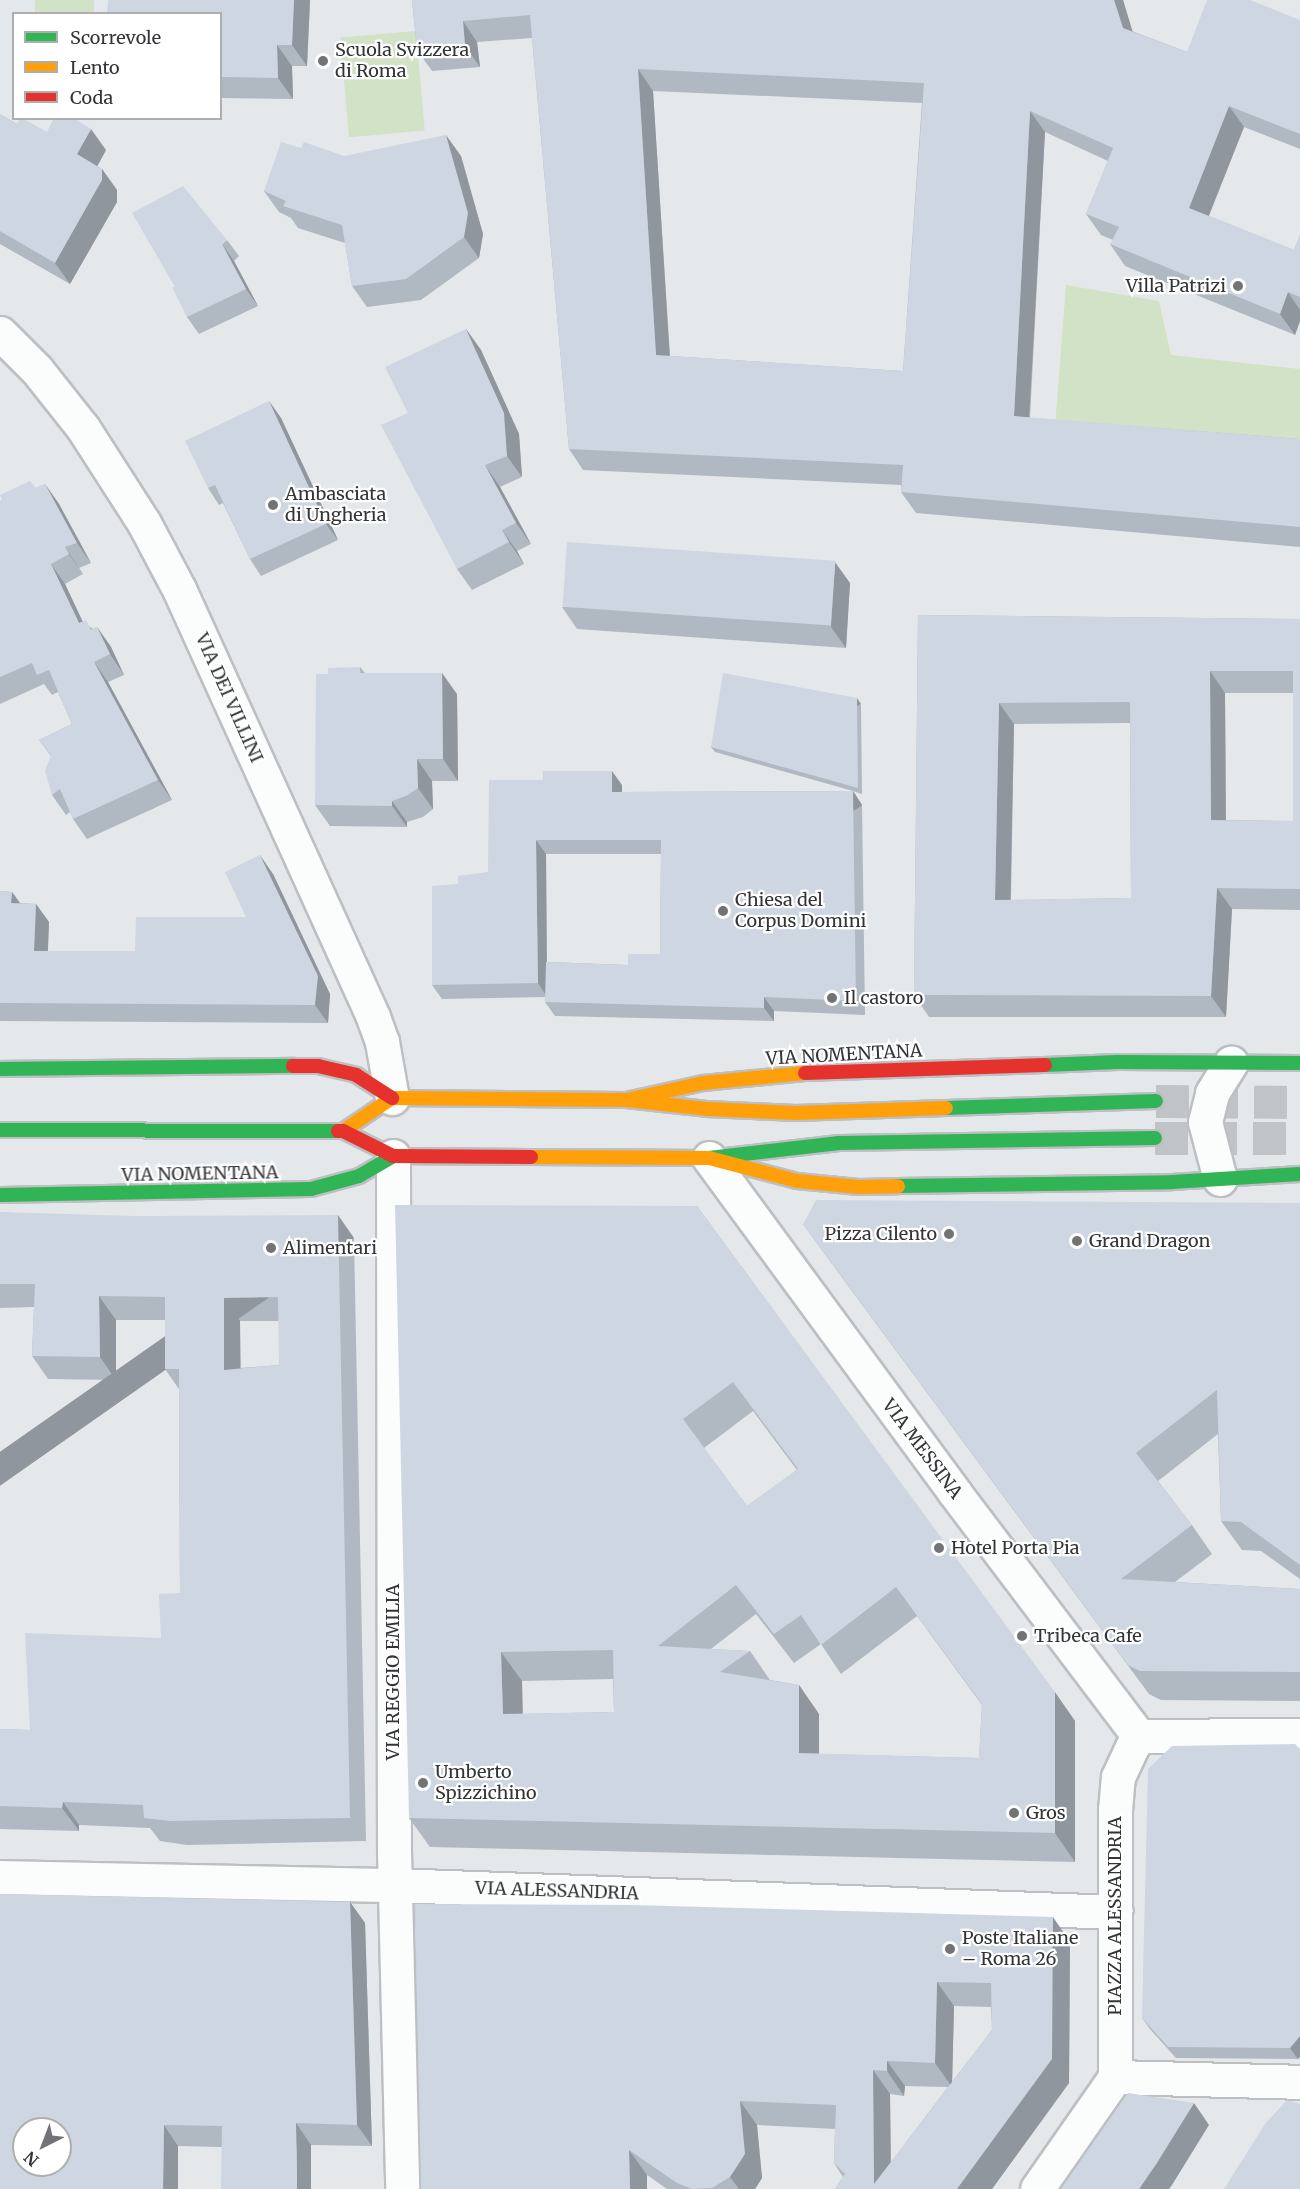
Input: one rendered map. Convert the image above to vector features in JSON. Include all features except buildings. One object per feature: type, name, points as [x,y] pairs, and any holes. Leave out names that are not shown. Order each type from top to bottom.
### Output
[{"type":"main road","name":"VIA NOMENTANA","points":[[392,1098],[626,1100],[703,1083],[807,1073],[1117,1062],[1300,1063]]},
{"type":"main road","points":[[0,1069],[318,1066],[356,1075],[392,1098],[343,1131]]},
{"type":"main road","points":[[626,1100],[707,1109],[796,1113],[1156,1101]]},
{"type":"main road","points":[[0,1130],[343,1131],[393,1156],[709,1158],[849,1143],[1155,1138]]},
{"type":"main road","name":"VIA NOMENTANA","points":[[0,1195],[311,1189],[359,1176],[393,1156]]},
{"type":"main road","points":[[709,1158],[797,1181],[859,1187],[1172,1182],[1300,1173]]},
{"type":"street","name":"VIA DEI VILLINI","points":[[0,333],[38,370],[83,428],[139,516],[179,589],[369,1007],[382,1042],[392,1098]]},
{"type":"street","points":[[1220,1179],[1205,1122],[1212,1093],[1231,1062]]},
{"type":"street","name":"VIA REGGIO EMILIA","points":[[393,1156],[394,1884],[402,2189]]},
{"type":"street","name":"VIA MESSINA","points":[[709,1158],[843,1342],[1139,1736]]},
{"type":"street","points":[[1139,1736],[1300,1735]]},
{"type":"street","name":"PIAZZA ALESSANDRIA","points":[[1115,2078],[1116,1792],[1125,1761],[1139,1736]]},
{"type":"street","name":"VIA ALESSANDRIA","points":[[0,1877],[394,1884],[1115,1912]]},
{"type":"street","points":[[1037,2189],[1115,2078],[1300,2082]]},
{"type":"green space","points":[[35,0],[94,0],[94,12],[35,12]]},
{"type":"green space","points":[[416,31],[425,131],[349,137],[340,38]]},
{"type":"green space","points":[[1066,285],[1159,301],[1171,355],[1300,369],[1300,439],[1055,426]]},
{"type":"tunnel","points":[[1156,1101],[1300,1102]]},
{"type":"tunnel","points":[[1155,1138],[1300,1138]]},
{"type":"traffic: fast","points":[[1045,1065],[1117,1062],[1300,1063]]},
{"type":"traffic: fast","points":[[0,1069],[293,1066]]},
{"type":"traffic: fast","points":[[946,1108],[1156,1101]]},
{"type":"traffic: fast","points":[[0,1130],[338,1131]]},
{"type":"traffic: fast","points":[[709,1158],[839,1143],[1155,1138]]},
{"type":"traffic: fast","points":[[0,1195],[311,1189],[359,1176],[393,1156]]},
{"type":"traffic: fast","points":[[898,1186],[1172,1182],[1300,1174]]},
{"type":"traffic: slow","points":[[343,1131],[392,1098],[626,1100],[703,1083],[805,1073]]},
{"type":"traffic: slow","points":[[626,1100],[707,1109],[796,1113],[946,1108]]},
{"type":"traffic: slow","points":[[531,1157],[709,1158],[797,1181],[859,1187],[898,1186]]},
{"type":"traffic: jam","points":[[805,1073],[1045,1065]]},
{"type":"traffic: jam","points":[[293,1066],[318,1066],[356,1075],[392,1098]]},
{"type":"traffic: jam","points":[[338,1131],[343,1131],[393,1156],[531,1157]]},
{"type":"place","name":"Scuola Svizzera di Roma","points":[[323,61]]},
{"type":"place","name":"Villa Patrizi","points":[[1238,286]]},
{"type":"place","name":"Ambasciata di Ungheria","points":[[273,505]]},
{"type":"place","name":"Chiesa del Corpus Domini","points":[[723,911]]},
{"type":"place","name":"Il castoro","points":[[832,998]]},
{"type":"place","name":"Pizza Cilento","points":[[949,1234]]},
{"type":"place","name":"Grand Dragon","points":[[1077,1241]]},
{"type":"place","name":"Alimentari","points":[[271,1248]]},
{"type":"place","name":"Hotel Porta Pia","points":[[939,1548]]},
{"type":"place","name":"Tribeca Cafe","points":[[1022,1636]]},
{"type":"place","name":"Umberto Spizzichino","points":[[423,1783]]},
{"type":"place","name":"Gros","points":[[1014,1813]]},
{"type":"place","name":"Poste Italiane – Roma 26","points":[[950,1949]]}]
